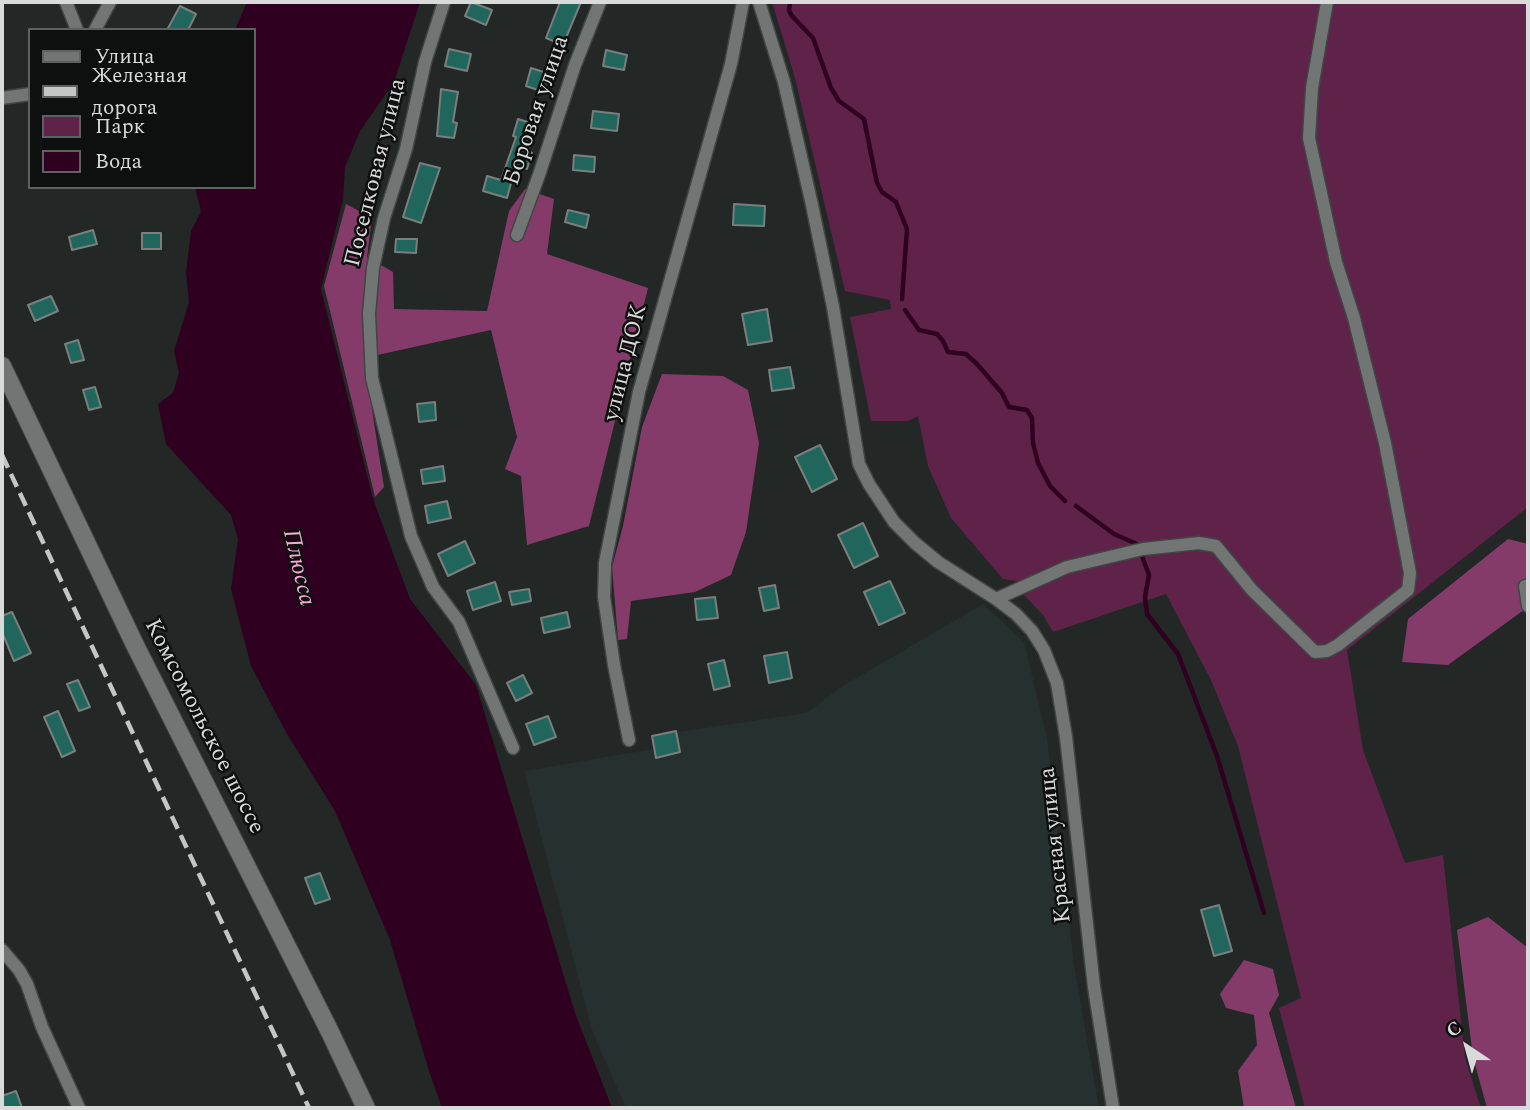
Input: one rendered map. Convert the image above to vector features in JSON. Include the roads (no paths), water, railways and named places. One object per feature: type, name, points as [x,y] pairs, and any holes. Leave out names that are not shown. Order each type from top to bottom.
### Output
[{"type":"main road","name":"Комсомольское шоссе","points":[[2,366],[135,645],[366,1108]]},
{"type":"street","points":[[66,2],[76,28]]},
{"type":"street","points":[[96,28],[110,2]]},
{"type":"street","name":"Поселковая улица","points":[[444,2],[425,62],[406,149],[384,218],[373,268],[369,314],[372,378],[411,536],[433,587],[459,622],[513,748]]},
{"type":"street","name":"Боровая улица","points":[[517,235],[575,65],[600,2]]},
{"type":"street","name":"улица ДОК","points":[[629,740],[604,597],[605,563],[639,393],[731,64],[743,2]]},
{"type":"street","points":[[759,2],[784,82],[809,193],[833,307],[859,464],[879,502],[894,522],[938,562],[996,598],[1067,567],[1168,544],[1216,546],[1252,590],[1315,652],[1327,651],[1338,645],[1408,590],[1410,573],[1385,443],[1354,318],[1336,262],[1309,138],[1312,88],[1327,2]]},
{"type":"street","points":[[2,98],[28,94]]},
{"type":"street","points":[[1525,586],[1528,606]]},
{"type":"street","name":"Красная улица","points":[[996,598],[1032,631],[1044,650],[1057,683],[1066,737],[1094,987],[1113,1108]]},
{"type":"street","points":[[2,950],[27,984],[42,1027],[79,1108]]},
{"type":"water","name":"Плюсса","points":[[247,2],[420,2],[394,82],[360,131],[345,167],[343,199],[321,289],[373,499],[410,599],[476,685],[575,1013],[612,1108],[442,1108],[390,940],[335,811],[287,734],[251,666],[231,589],[238,539],[231,515],[166,444],[158,404],[173,393],[179,373],[174,351],[189,302],[186,272],[191,231],[201,212],[195,189],[256,189],[256,28],[236,28]]},
{"type":"waterway","points":[[790,2],[789,11],[813,38],[831,88],[839,101],[864,119],[877,183],[882,192],[896,202],[907,229],[902,299]]},
{"type":"waterway","points":[[905,310],[919,330],[937,334],[948,352],[966,354],[977,364],[1002,393],[1009,407],[1027,410],[1032,418],[1033,443],[1038,463],[1050,486],[1065,501]]},
{"type":"waterway","points":[[1076,506],[1114,534],[1137,544]]},
{"type":"waterway","points":[[1142,556],[1149,575],[1145,597],[1147,614],[1178,654],[1217,756],[1264,913]]},
{"type":"railway","points":[[2,455],[309,1108]]}]
